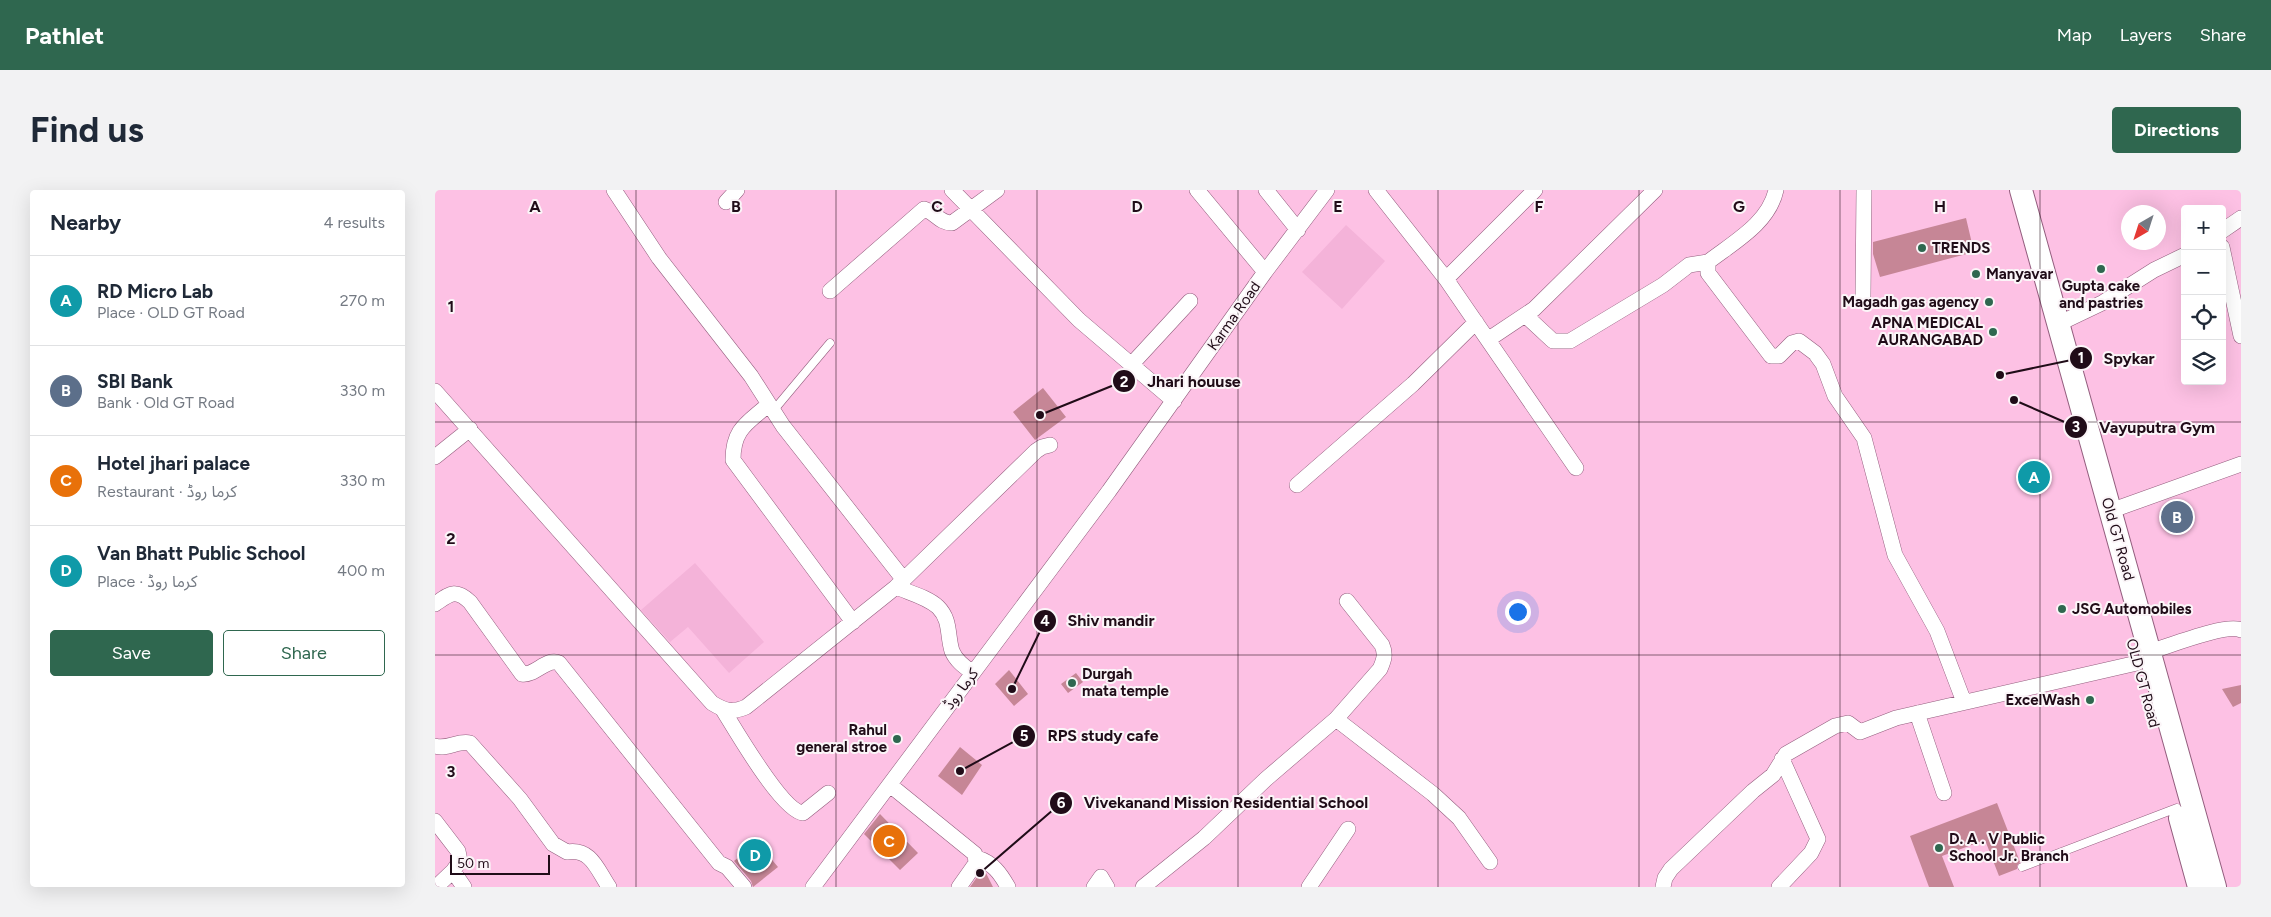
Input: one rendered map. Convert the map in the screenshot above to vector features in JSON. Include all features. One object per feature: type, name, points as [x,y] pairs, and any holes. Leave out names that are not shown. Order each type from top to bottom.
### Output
[{"type":"main road","name":"OLD GT Road","points":[[2008,190],[2143,658],[2177,808],[2199,887]]},
{"type":"main road","name":"Old GT Road","points":[[2021,190],[2110,511],[2143,658],[2215,887]]},
{"type":"street","points":[[614,190],[659,258],[751,376],[771,407],[900,584],[939,608],[949,627],[952,651],[959,661],[973,673]]},
{"type":"street","points":[[726,202],[737,190]]},
{"type":"street","points":[[952,190],[970,211],[1079,320],[1174,401]]},
{"type":"street","points":[[831,291],[924,209],[928,209],[941,221],[952,223],[997,190]]},
{"type":"street","points":[[1197,190],[1265,272]]},
{"type":"street","points":[[1266,190],[1298,230]]},
{"type":"street","name":"Karma Road","points":[[1109,491],[1265,272],[1327,190]]},
{"type":"street","points":[[1376,190],[1446,279],[1576,468]]},
{"type":"street","points":[[1446,279],[1535,190]]},
{"type":"street","points":[[1525,316],[1553,341],[1570,341],[1663,285],[1689,265],[1708,262],[1756,225],[1773,202],[1776,190]]},
{"type":"street","points":[[1863,190],[1863,296]]},
{"type":"street","points":[[1489,339],[1525,316],[1548,296],[1654,191]]},
{"type":"street","points":[[2226,228],[2241,218]]},
{"type":"street","points":[[2223,250],[2241,336]]},
{"type":"street","points":[[2058,324],[2108,300],[2154,270],[2181,256]]},
{"type":"street","points":[[1708,262],[1708,273],[1771,356],[1779,356],[1792,343],[1799,341],[1815,352],[1823,364],[1835,396],[1864,438],[1895,555],[1937,631],[1964,702]]},
{"type":"street","points":[[1131,365],[1191,301]]},
{"type":"street","points":[[1297,485],[1413,384],[1476,322]]},
{"type":"street","points":[[435,391],[712,704],[723,710],[735,712],[746,707],[900,584],[1036,451],[1050,445]]},
{"type":"street","points":[[771,407],[739,431],[733,445],[733,460],[853,622]]},
{"type":"street","points":[[435,457],[470,429]]},
{"type":"street","points":[[2110,511],[2241,464]]},
{"type":"street","name":"کرما روڈ","points":[[813,887],[1109,491]]},
{"type":"street","points":[[435,604],[453,593],[459,593],[463,596],[522,674],[527,674],[551,662],[559,663],[719,863],[727,867],[744,887]]},
{"type":"street","points":[[1143,887],[1204,838],[1266,779],[1336,719],[1380,669],[1385,652],[1382,645],[1347,601]]},
{"type":"street","points":[[1663,887],[1665,878],[1671,869],[1753,791],[1773,775],[1786,754],[1835,726],[1848,723],[1860,732],[1896,718],[2143,658],[2209,633],[2230,629],[2241,630]]},
{"type":"street","points":[[723,710],[767,779],[793,809],[803,812],[828,793]]},
{"type":"street","points":[[1917,714],[1944,793]]},
{"type":"street","points":[[1336,719],[1433,794],[1459,818],[1490,862]]},
{"type":"street","points":[[435,746],[446,747],[464,742],[470,743],[520,799],[553,844],[567,852],[577,850],[588,855],[609,887]]},
{"type":"street","points":[[1779,887],[1811,853],[1818,838],[1782,759]]},
{"type":"street","points":[[889,785],[966,845],[977,858],[987,861],[995,868],[1008,887]]},
{"type":"street","points":[[435,822],[458,851],[460,861],[453,871],[436,887]]},
{"type":"street","points":[[1309,887],[1348,829]]},
{"type":"street","points":[[959,887],[972,870],[977,858]]},
{"type":"street","points":[[453,871],[464,887]]},
{"type":"street","points":[[1094,887],[1101,877],[1107,887]]},
{"type":"lane","points":[[771,407],[830,343]]},
{"type":"lane","points":[[2022,867],[2177,808]]},
{"type":"shaded area","points":[[1346,225],[1385,261],[1342,309],[1302,272]]},
{"type":"shaded area","points":[[695,563],[764,642],[729,673],[688,627],[670,642],[641,610]]},
{"type":"building","name":"TRENDS","points":[[1966,218],[1974,252],[1880,277],[1873,254],[1873,242]]},
{"type":"building","points":[[1043,388],[1066,417],[1035,440],[1013,412]]},
{"type":"building","points":[[2043,467],[2046,481],[2028,486],[2021,472]]},
{"type":"building","points":[[1009,670],[1028,694],[1014,706],[995,684]]},
{"type":"building","name":"Durgah mata temple","points":[[1076,673],[1083,682],[1068,693],[1061,684]]},
{"type":"building","points":[[2241,685],[2241,703],[2233,707],[2222,689]]},
{"type":"building","points":[[960,747],[982,765],[962,795],[938,776]]},
{"type":"building","name":"D. A . V Public School Jr. Branch","points":[[1997,803],[2020,862],[2017,869],[1999,876],[1985,840],[1942,856],[1954,887],[1929,887],[1910,836]]},
{"type":"building","points":[[880,814],[918,853],[900,870],[864,834]]},
{"type":"building","points":[[757,842],[778,867],[753,887],[751,881],[734,861]]},
{"type":"building","points":[[982,870],[986,873],[993,887],[970,887]]},
{"type":"place","name":"TRENDS","points":[[1922,248]]},
{"type":"place","name":"Gupta cake and pastries","points":[[2101,269]]},
{"type":"place","name":"Manyavar","points":[[1976,274]]},
{"type":"place","name":"Magadh gas agency","points":[[1989,302]]},
{"type":"place","name":"APNA MEDICAL AURANGABAD","points":[[1993,332]]},
{"type":"place","name":"Spykar","points":[[2000,375]]},
{"type":"place","name":"Vayuputra Gym","points":[[2014,400]]},
{"type":"place","name":"Jhari houuse","points":[[1040,415]]},
{"type":"place","name":"RD Micro Lab","points":[[2034,477]]},
{"type":"place","name":"SBI Bank","points":[[2177,517]]},
{"type":"place","name":"JSG Automobiles","points":[[2062,609]]},
{"type":"place","name":"Durgah mata temple","points":[[1072,683]]},
{"type":"place","name":"Shiv mandir","points":[[1012,689]]},
{"type":"place","name":"ExcelWash","points":[[2090,700]]},
{"type":"place","name":"Rahul general stroe","points":[[897,739]]},
{"type":"place","name":"RPS study cafe","points":[[960,771]]},
{"type":"place","name":"Hotel jhari palace","points":[[889,841]]},
{"type":"place","name":"D. A . V Public School Jr. Branch","points":[[1939,848]]},
{"type":"place","name":"Van Bhatt Public School","points":[[755,855]]},
{"type":"place","name":"Vivekanand Mission Residential School","points":[[980,873]]}]
